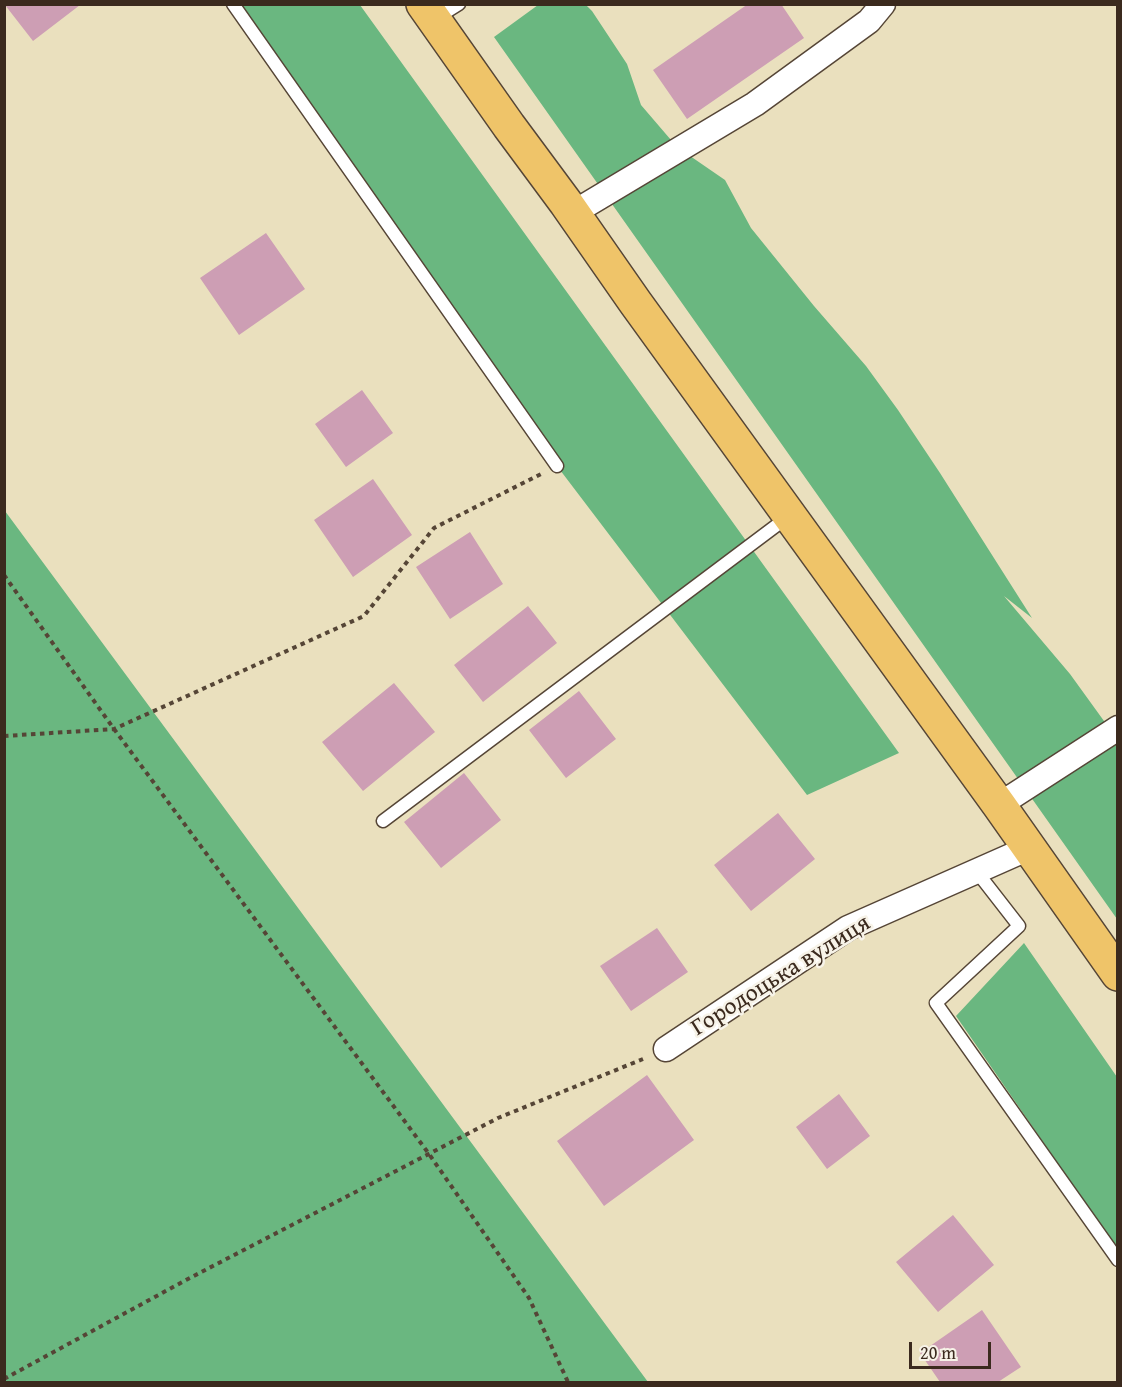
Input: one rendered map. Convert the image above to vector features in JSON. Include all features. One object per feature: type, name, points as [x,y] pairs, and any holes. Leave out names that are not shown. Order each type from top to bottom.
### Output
[{"type":"highway","points":[[439,10],[508,126],[999,805],[1118,974]]},
{"type":"street","points":[[573,213],[755,104],[869,21],[883,4]]},
{"type":"street","points":[[999,805],[1118,728]]},
{"type":"street","name":"Городоцька вулиця","points":[[666,1049],[848,928],[1029,848]]},
{"type":"lane","points":[[233,4],[557,465]]},
{"type":"lane","points":[[383,821],[790,515]]},
{"type":"lane","points":[[977,872],[1019,926],[936,1003],[1118,1260]]},
{"type":"path","points":[[4,736],[114,729],[364,616],[434,528],[557,465]]},
{"type":"path","points":[[4,575],[114,729],[429,1154],[529,1298],[568,1383]]},
{"type":"path","points":[[4,1379],[186,1280],[498,1118],[666,1049]]},
{"type":"green space","points":[[233,5],[360,5],[899,753],[807,795],[557,466]]},
{"type":"green space","points":[[538,5],[586,5],[592,11],[627,64],[641,105],[677,147],[725,180],[751,228],[866,366],[940,473],[1032,618],[1004,596],[1070,674],[1117,739],[1117,919],[494,37]]},
{"type":"green space","points":[[5,511],[648,1382],[5,1382]]},
{"type":"green space","points":[[1024,943],[1117,1077],[1117,1249],[956,1016]]},
{"type":"building","points":[[748,4],[781,4],[804,38],[687,119],[653,70]]},
{"type":"building","points":[[5,5],[80,5],[33,41]]},
{"type":"building","points":[[266,233],[305,289],[239,335],[200,278]]},
{"type":"building","points":[[362,390],[393,433],[346,467],[315,424]]},
{"type":"building","points":[[373,479],[412,535],[353,577],[314,520]]},
{"type":"building","points":[[470,532],[503,584],[450,619],[416,567]]},
{"type":"building","points":[[528,606],[557,643],[483,702],[454,665]]},
{"type":"building","points":[[394,683],[435,732],[363,791],[322,742]]},
{"type":"building","points":[[579,691],[616,739],[566,778],[529,730]]},
{"type":"building","points":[[464,773],[501,820],[441,868],[404,822]]},
{"type":"building","points":[[778,813],[815,859],[751,911],[714,865]]},
{"type":"building","points":[[657,928],[688,972],[631,1011],[600,966]]},
{"type":"building","points":[[647,1075],[694,1140],[604,1206],[557,1141]]},
{"type":"building","points":[[839,1094],[870,1136],[827,1169],[796,1127]]},
{"type":"building","points":[[953,1215],[994,1265],[938,1312],[896,1262]]},
{"type":"building","points":[[982,1310],[1021,1367],[998,1382],[940,1382],[920,1353]]}]
